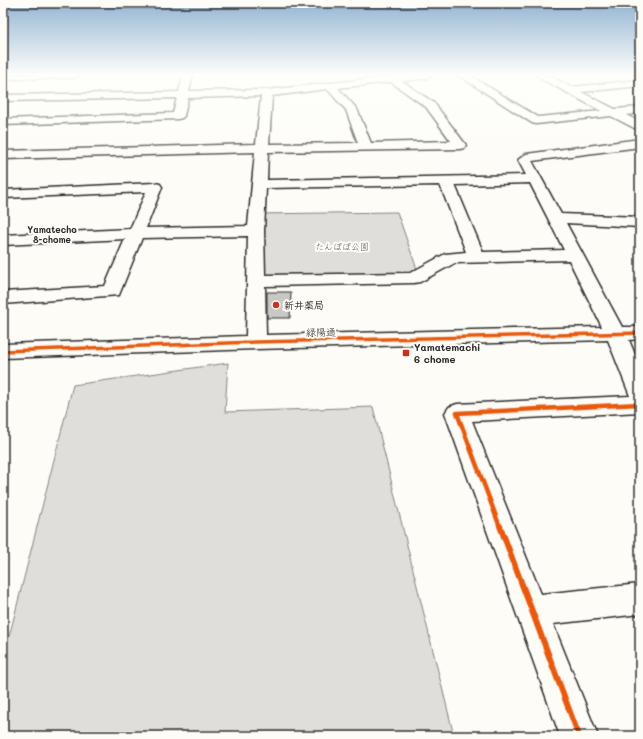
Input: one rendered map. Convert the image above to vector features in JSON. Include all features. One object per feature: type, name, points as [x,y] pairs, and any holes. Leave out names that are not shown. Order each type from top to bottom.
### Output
[{"type":"street","points":[[3,122],[178,116],[180,109]]},
{"type":"street","points":[[256,342],[256,231],[266,109]]},
{"type":"street","points":[[351,109],[366,146]]},
{"type":"street","points":[[3,155],[262,148],[460,145],[433,109]]},
{"type":"street","points":[[518,109],[536,121],[640,110]]},
{"type":"street","points":[[606,109],[640,127]]},
{"type":"street","points":[[640,143],[531,157],[525,160],[616,334],[640,394]]},
{"type":"street","points":[[259,184],[534,179]]},
{"type":"street","points":[[446,181],[477,258]]},
{"type":"street","points":[[3,194],[155,187],[112,291],[3,298]]},
{"type":"street","points":[[554,218],[640,222]]},
{"type":"street","points":[[3,240],[136,233],[256,231]]},
{"type":"street","points":[[256,281],[414,278],[451,258],[575,255]]},
{"type":"street","name":"緑陽通","points":[[3,351],[256,342],[640,333]]},
{"type":"street","points":[[579,736],[457,413],[640,404]]},
{"type":"street","points":[[532,611],[640,599]]},
{"type":"green space","name":"たんぽぽ公園","points":[[397,212],[419,275],[256,281],[257,214]]},
{"type":"green space","points":[[228,363],[225,412],[373,407],[454,736],[3,736],[3,653],[10,633],[73,385]]},
{"type":"building","name":"新井薬局","points":[[267,292],[291,292],[290,318],[267,318]]},
{"type":"cycle path","points":[[3,351],[256,342],[640,333]]},
{"type":"cycle path","points":[[579,736],[457,413],[640,404]]},
{"type":"place","name":"新井薬局","points":[[276,305]]},
{"type":"place","name":"Yamatemachi 6 chome","points":[[406,353]]},
{"type":"district","name":"Yamatecho 8-chome","points":[[52,234]]}]
